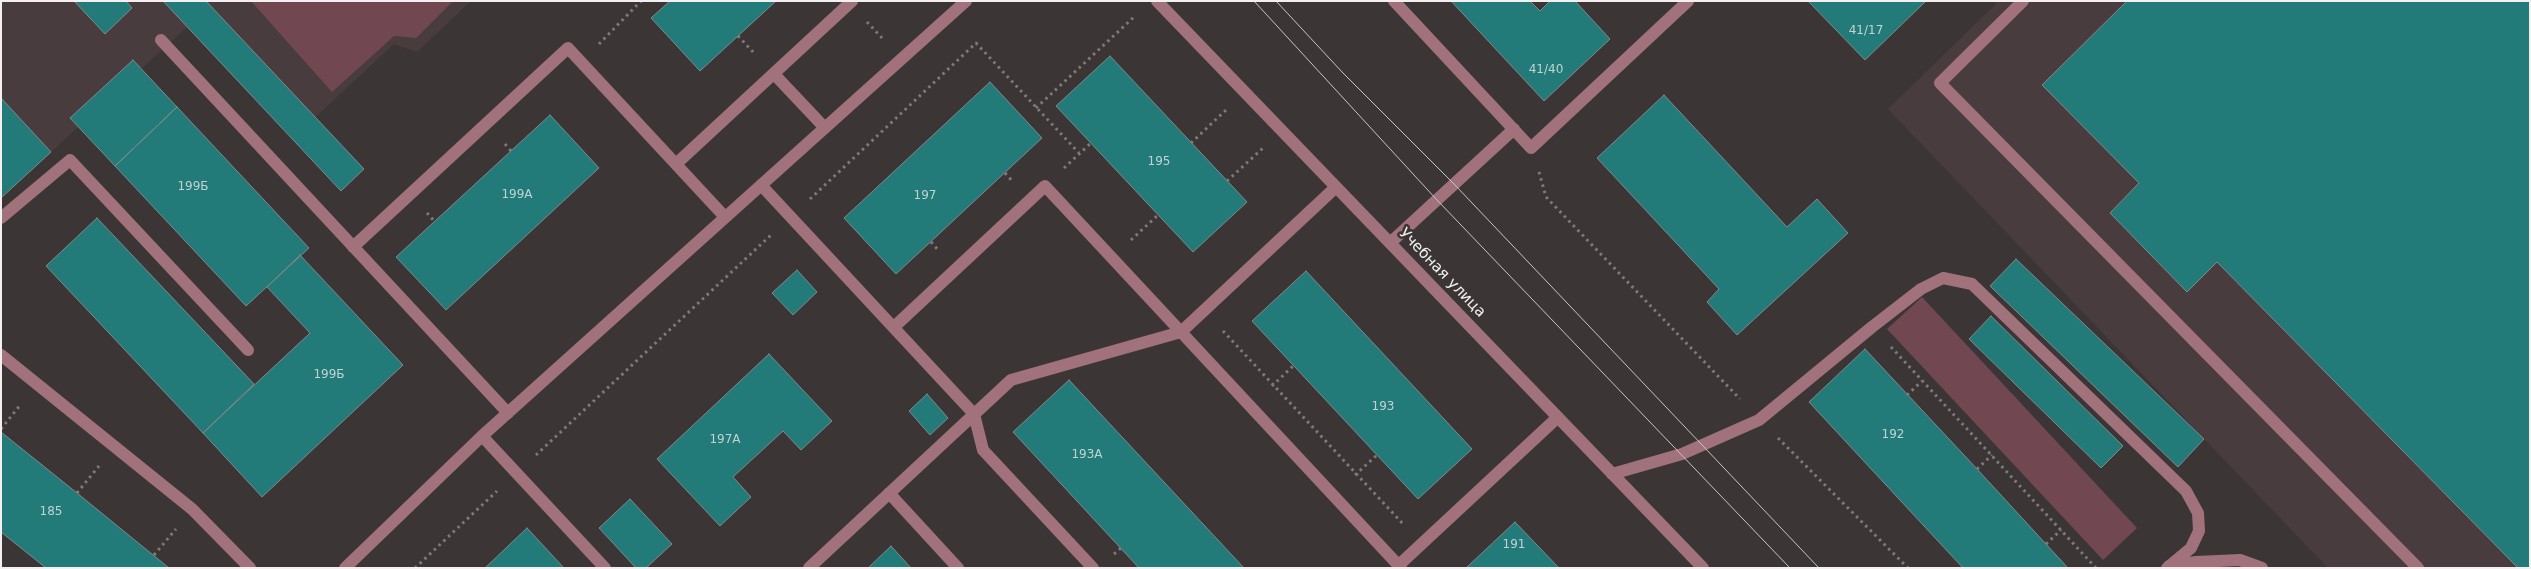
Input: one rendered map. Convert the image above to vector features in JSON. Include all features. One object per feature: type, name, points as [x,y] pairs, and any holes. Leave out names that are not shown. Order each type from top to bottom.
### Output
[{"type":"street","points":[[345,568],[482,436],[966,1]]},
{"type":"street","name":"Учебная улица","points":[[1158,1],[1702,568]]},
{"type":"street","points":[[1394,1],[1531,148],[1685,2]]},
{"type":"street","points":[[2022,1],[1940,82],[2418,568]]},
{"type":"street","points":[[676,164],[851,2]]},
{"type":"street","points":[[161,40],[508,413]]},
{"type":"street","points":[[353,247],[568,48],[725,217]]},
{"type":"street","points":[[774,74],[825,128]]},
{"type":"street","points":[[1390,243],[1514,129]]},
{"type":"street","points":[[1,218],[70,160],[248,350]]},
{"type":"street","points":[[761,185],[974,414],[983,450],[1093,568]]},
{"type":"street","points":[[894,327],[1045,186],[1399,567],[1421,544],[1558,417]]},
{"type":"street","points":[[809,568],[1011,380],[1181,332],[1336,187]]},
{"type":"street","points":[[1612,474],[1682,454],[1760,420],[1872,327],[1921,289],[1943,278],[1972,284],[2186,491],[2198,513],[2199,532],[2191,548],[2169,567]]},
{"type":"street","points":[[1,355],[192,509],[250,568]]},
{"type":"street","points":[[482,436],[605,568]]},
{"type":"street","points":[[889,493],[958,568]]},
{"type":"street","points":[[2169,567],[2196,562],[2244,564],[2262,568]]},
{"type":"path","points":[[582,62],[641,1]]},
{"type":"path","points":[[851,2],[901,59]]},
{"type":"path","points":[[1036,108],[1136,14]]},
{"type":"path","points":[[415,568],[976,43],[1079,154]]},
{"type":"path","points":[[1191,143],[1208,127]]},
{"type":"path","points":[[1045,186],[1091,143]]},
{"type":"path","points":[[1531,148],[1546,197],[1760,420],[1908,568]]},
{"type":"path","points":[[1227,181],[1244,165]]},
{"type":"path","points":[[1112,258],[1158,215]]},
{"type":"path","points":[[1204,310],[1421,544]]},
{"type":"path","points":[[1872,327],[2096,568]]},
{"type":"path","points":[[1250,406],[1294,366]]},
{"type":"path","points":[[1907,395],[1922,381]]},
{"type":"path","points":[[77,493],[115,447]]},
{"type":"path","points":[[1333,496],[1377,455]]},
{"type":"path","points":[[1977,469],[1992,455]]},
{"type":"path","points":[[154,555],[192,509]]},
{"type":"path","points":[[2046,544],[2062,530]]},
{"type":"shaded area","points":[[1,1],[471,1],[417,52],[394,44],[292,139],[187,27],[1,198]]},
{"type":"shaded area","points":[[251,1],[453,1],[416,38],[394,36],[332,92]]},
{"type":"shaded area","points":[[1999,1],[2530,1],[2530,568],[2328,568],[1888,109]]},
{"type":"shaded area","points":[[1922,297],[2137,528],[2103,560],[1887,329]]},
{"type":"building","points":[[74,1],[126,1],[132,8],[105,34]]},
{"type":"building","points":[[163,1],[206,1],[364,169],[341,191]]},
{"type":"building","points":[[670,1],[776,1],[700,71],[651,18]]},
{"type":"building","points":[[1451,1],[1530,1],[1540,11],[1550,1],[1575,1],[1610,39],[1544,101]]},
{"type":"building","points":[[1808,1],[1926,1],[1865,60]]},
{"type":"building","points":[[2127,1],[2530,1],[2530,568],[2518,568],[2217,262],[2187,292],[2110,213],[2139,183],[2042,85]]},
{"type":"building","points":[[1110,56],[1247,202],[1193,252],[1056,106]]},
{"type":"building","points":[[133,60],[177,107],[115,166],[70,118]]},
{"type":"building","points":[[990,82],[1042,138],[896,274],[844,218]]},
{"type":"building","points":[[1664,95],[1787,227],[1817,199],[1848,233],[1737,335],[1707,302],[1719,289],[1597,158]]},
{"type":"building","points":[[1,98],[51,152],[1,198]]},
{"type":"building","points":[[177,107],[309,248],[246,306],[115,166]]},
{"type":"building","points":[[550,115],[599,168],[446,310],[396,257]]},
{"type":"building","points":[[97,218],[254,384],[203,433],[46,266]]},
{"type":"building","points":[[300,255],[403,365],[262,497],[203,433],[310,333],[267,287]]},
{"type":"building","points":[[2016,259],[2204,439],[2178,467],[1990,286]]},
{"type":"building","points":[[797,270],[817,292],[793,315],[772,293]]},
{"type":"building","points":[[1306,271],[1472,449],[1418,499],[1252,321]]},
{"type":"building","points":[[1991,316],[2123,446],[2101,468],[1969,339]]},
{"type":"building","points":[[1865,349],[2068,568],[1963,568],[1809,402]]},
{"type":"building","points":[[769,354],[832,421],[801,450],[783,431],[733,477],[751,497],[720,526],[657,459]]},
{"type":"building","points":[[1069,380],[1244,568],[1139,568],[1013,432]]},
{"type":"building","points":[[927,394],[948,418],[930,435],[909,411]]},
{"type":"building","points":[[1,432],[169,568],[46,568],[1,532]]},
{"type":"building","points":[[630,499],[672,544],[646,568],[636,568],[599,528]]},
{"type":"building","points":[[1515,522],[1559,568],[1466,568]]},
{"type":"building","points":[[527,528],[564,568],[485,568]]},
{"type":"building","points":[[891,546],[911,568],[868,568]]},
{"type":"tram line","points":[[1254,1],[1437,200],[1790,568]]},
{"type":"tram line","points":[[1276,1],[1343,73],[1454,184],[1819,568]]}]
